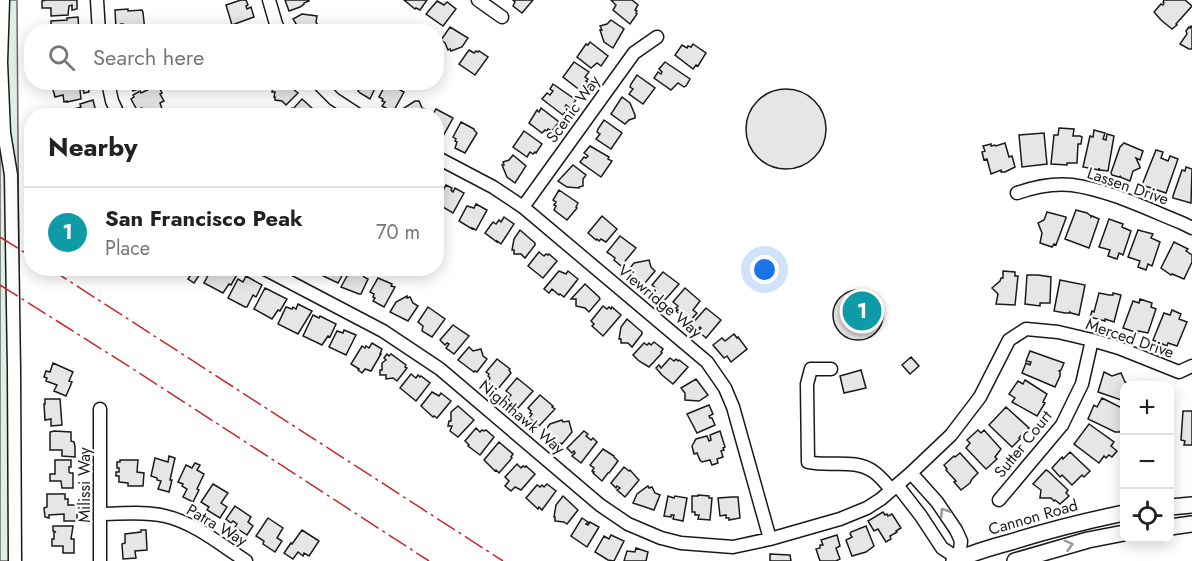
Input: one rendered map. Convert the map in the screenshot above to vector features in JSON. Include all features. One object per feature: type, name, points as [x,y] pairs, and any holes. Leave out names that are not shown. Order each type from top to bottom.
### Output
[{"type":"main road","points":[[1174,507],[1192,505]]},
{"type":"main road","name":"Cannon Road","points":[[957,560],[1054,529],[1120,514]]},
{"type":"main road","points":[[1174,527],[1192,525]]},
{"type":"main road","points":[[1015,561],[1088,540],[1120,534]]},
{"type":"street","points":[[3,0],[1,62],[4,133],[11,175],[15,561]]},
{"type":"street","points":[[97,0],[98,24]]},
{"type":"street","points":[[269,0],[276,24]]},
{"type":"street","points":[[478,0],[502,17]]},
{"type":"street","name":"Scenic Way","points":[[523,207],[634,53],[657,37]]},
{"type":"street","points":[[110,90],[116,108]]},
{"type":"street","points":[[325,90],[348,108]]},
{"type":"street","name":"Viewridge Way","points":[[444,161],[493,187],[523,207],[707,362],[725,388],[733,407],[770,540]]},
{"type":"street","name":"Lassen Drive","points":[[1017,192],[1036,187],[1070,185],[1099,190],[1192,228]]},
{"type":"street","name":"Nighthawk Way","points":[[278,276],[383,331],[440,369],[600,505],[628,524],[661,538],[681,543],[733,547],[770,540],[840,519],[867,508],[894,487]]},
{"type":"street","name":"Merced Drive","points":[[894,487],[951,435],[980,397],[1009,340],[1026,329],[1092,340],[1119,348],[1179,372],[1192,366]]},
{"type":"street","name":"Sutter Court","points":[[999,500],[1062,425],[1082,384],[1092,340]]},
{"type":"street","points":[[831,369],[811,369],[807,384],[808,462],[818,465],[852,464],[873,471],[894,487],[921,516],[942,548],[957,560],[961,541],[956,530],[937,502],[911,473]]},
{"type":"street","name":"Milissi Way","points":[[100,409],[100,561]]},
{"type":"street","name":"Patra Way","points":[[100,514],[166,516],[194,527],[246,561]]},
{"type":"green space","points":[[0,0],[17,0],[21,561],[0,561]]},
{"type":"building","points":[[77,0],[77,9],[72,10],[72,5],[69,6],[68,15],[51,16],[51,8],[42,8],[42,1]]},
{"type":"building","points":[[246,0],[247,9],[251,7],[254,17],[232,24],[226,5]]},
{"type":"building","points":[[285,0],[309,0],[309,1],[289,11]]},
{"type":"building","points":[[404,0],[427,0],[420,10],[415,9]]},
{"type":"building","points":[[513,0],[533,0],[522,13],[513,6],[515,2]]},
{"type":"building","points":[[611,0],[632,0],[638,5],[635,10],[637,14],[630,24],[613,10],[616,5]]},
{"type":"building","points":[[1164,0],[1185,0],[1192,6],[1172,29],[1154,12],[1161,4],[1163,5]]},
{"type":"building","points":[[437,1],[444,5],[447,2],[456,9],[444,25],[426,14]]},
{"type":"building","points":[[115,10],[142,10],[144,24],[116,24]]},
{"type":"building","points":[[302,14],[317,16],[317,24],[296,24],[293,19]]},
{"type":"building","points":[[78,17],[78,24],[51,24],[51,21],[67,20],[67,18]]},
{"type":"building","points":[[611,20],[624,29],[613,48],[604,42],[600,30],[602,30],[600,26]]},
{"type":"building","points":[[1191,26],[1192,49],[1189,49],[1180,44]]},
{"type":"building","points":[[450,27],[468,38],[462,47],[451,51],[444,42],[444,36]]},
{"type":"building","points":[[590,42],[608,56],[601,66],[597,63],[591,68],[577,57]]},
{"type":"building","points":[[693,44],[706,53],[698,66],[696,65],[693,69],[675,55],[682,45],[687,48]]},
{"type":"building","points":[[469,50],[474,53],[479,51],[488,57],[475,75],[459,64]]},
{"type":"building","points":[[574,62],[589,72],[585,77],[588,82],[581,91],[563,77]]},
{"type":"building","points":[[665,62],[690,79],[686,86],[678,83],[671,90],[654,78],[658,72],[661,74],[659,69]]},
{"type":"building","points":[[637,75],[655,88],[643,104],[629,94],[633,89],[630,87],[631,84]]},
{"type":"building","points":[[553,84],[576,100],[570,108],[566,105],[567,109],[563,115],[542,99],[547,93],[550,95],[553,91],[550,89]]},
{"type":"building","points":[[786,89],[801,92],[814,101],[823,114],[826,129],[823,144],[814,157],[801,166],[786,169],[771,166],[758,157],[749,144],[746,129],[749,114],[758,101],[771,92]]},
{"type":"building","points":[[53,90],[80,90],[81,99],[64,102],[63,95],[55,97]]},
{"type":"building","points":[[147,90],[160,90],[164,101],[160,103],[162,108],[136,108],[131,99],[133,95],[140,91],[141,93]]},
{"type":"building","points":[[272,90],[294,90],[298,93],[286,105],[282,101],[275,100],[275,92]]},
{"type":"building","points":[[359,90],[374,90],[370,99]]},
{"type":"building","points":[[383,90],[404,92],[395,108],[382,106],[385,102],[379,97]]},
{"type":"building","points":[[622,97],[630,103],[635,115],[635,118],[625,124],[611,114]]},
{"type":"building","points":[[302,99],[312,108],[294,108]]},
{"type":"building","points":[[93,100],[95,108],[78,108],[81,107],[80,104]]},
{"type":"building","points":[[419,101],[422,108],[404,108]]},
{"type":"building","points":[[541,108],[559,122],[552,131],[548,129],[542,133],[529,123],[537,110],[539,112]]},
{"type":"building","points":[[444,113],[453,118],[444,134]]},
{"type":"building","points":[[604,120],[622,133],[611,149],[596,139],[600,134],[597,132],[598,129]]},
{"type":"building","points":[[461,122],[477,133],[465,153],[455,148],[457,142],[453,137]]},
{"type":"building","points":[[1059,128],[1074,129],[1073,136],[1082,137],[1081,144],[1078,144],[1077,163],[1051,164],[1054,135],[1058,135]]},
{"type":"building","points":[[1094,130],[1105,133],[1103,139],[1106,140],[1107,134],[1114,136],[1108,171],[1083,167],[1090,136],[1093,137]]},
{"type":"building","points":[[524,131],[542,144],[536,153],[530,152],[527,157],[513,147]]},
{"type":"building","points":[[1044,133],[1047,164],[1022,167],[1019,135]]},
{"type":"building","points":[[1005,143],[1015,167],[1005,172],[1001,170],[991,174],[987,159],[984,160],[983,146]]},
{"type":"building","points":[[1124,143],[1143,151],[1140,160],[1136,158],[1140,168],[1133,171],[1130,181],[1111,173],[1120,147]]},
{"type":"building","points":[[590,146],[612,161],[601,177],[580,162],[588,156],[584,153]]},
{"type":"building","points":[[1156,150],[1163,152],[1161,158],[1168,161],[1170,156],[1178,159],[1166,193],[1142,185]]},
{"type":"building","points":[[513,155],[526,166],[515,183],[507,177],[502,165]]},
{"type":"building","points":[[573,165],[586,175],[583,179],[583,186],[579,188],[567,187],[558,181]]},
{"type":"building","points":[[1186,167],[1192,169],[1191,203],[1173,198],[1182,170],[1185,171]]},
{"type":"building","points":[[446,185],[452,188],[453,192],[455,188],[464,193],[453,213],[444,208]]},
{"type":"building","points":[[559,190],[578,203],[577,208],[567,220],[554,210],[556,202],[553,200]]},
{"type":"building","points":[[476,204],[487,210],[476,230],[459,221],[467,206],[474,208]]},
{"type":"building","points":[[1076,210],[1099,219],[1089,248],[1065,239]]},
{"type":"building","points":[[1047,212],[1066,217],[1056,245],[1052,247],[1040,243],[1042,233],[1038,223],[1044,220]]},
{"type":"building","points":[[602,216],[617,229],[606,242],[601,239],[596,240],[588,233]]},
{"type":"building","points":[[504,217],[514,224],[501,244],[485,233],[493,222],[496,224],[499,220],[501,222]]},
{"type":"building","points":[[1109,219],[1123,224],[1122,227],[1131,231],[1123,255],[1119,253],[1117,259],[1108,256],[1110,250],[1099,247]]},
{"type":"building","points":[[520,230],[535,243],[525,258],[521,254],[514,254],[512,250],[514,239]]},
{"type":"building","points":[[1138,230],[1153,234],[1151,238],[1160,242],[1152,266],[1148,264],[1146,270],[1138,267],[1140,261],[1128,257]]},
{"type":"building","points":[[620,236],[636,248],[621,266],[607,252]]},
{"type":"building","points":[[1174,242],[1188,249],[1186,251],[1192,255],[1192,262],[1184,279],[1171,275],[1161,268]]},
{"type":"building","points":[[539,252],[544,256],[549,254],[557,261],[543,278],[528,266]]},
{"type":"building","points":[[649,260],[655,271],[645,283],[643,284],[627,272],[634,263]]},
{"type":"building","points":[[559,271],[566,274],[568,271],[578,279],[564,297],[552,289],[549,293],[544,289]]},
{"type":"building","points":[[1003,271],[1015,272],[1015,276],[1018,276],[1015,305],[996,304],[998,294],[992,288],[1003,278]]},
{"type":"building","points":[[663,272],[679,284],[664,301],[656,294],[657,289],[652,285]]},
{"type":"building","points":[[1027,275],[1051,277],[1050,303],[1040,303],[1040,306],[1025,304]]},
{"type":"building","points":[[190,276],[199,276],[194,283],[188,279]]},
{"type":"building","points":[[208,276],[236,276],[223,293],[204,283]]},
{"type":"building","points":[[246,276],[262,285],[256,297],[253,295],[245,307],[228,298],[238,279],[243,282]]},
{"type":"building","points":[[323,276],[342,276],[338,283]]},
{"type":"building","points":[[347,276],[363,276],[368,279],[361,294],[341,287]]},
{"type":"building","points":[[378,278],[395,287],[384,307],[373,301],[374,294],[370,292]]},
{"type":"building","points":[[1060,280],[1085,285],[1079,315],[1054,311]]},
{"type":"building","points":[[585,284],[600,299],[589,312],[585,308],[576,306],[576,299],[571,299]]},
{"type":"building","points":[[265,288],[287,299],[272,319],[254,309]]},
{"type":"building","points":[[685,288],[700,301],[693,310],[697,313],[689,322],[676,311],[678,306],[673,302]]},
{"type":"building","points":[[858,290],[876,297],[883,315],[876,333],[858,340],[840,333],[833,315],[840,297]]},
{"type":"building","points":[[1099,293],[1121,295],[1114,322],[1090,317],[1092,311],[1094,312]]},
{"type":"building","points":[[407,296],[418,306],[408,321],[390,312],[396,302]]},
{"type":"building","points":[[1140,299],[1152,303],[1151,307],[1156,309],[1148,333],[1138,331],[1138,333],[1123,328],[1133,301],[1139,303]]},
{"type":"building","points":[[298,304],[312,311],[298,334],[278,324],[286,307],[296,309]]},
{"type":"building","points":[[603,306],[607,309],[612,307],[621,315],[603,336],[592,326],[594,324],[591,321]]},
{"type":"building","points":[[428,307],[445,319],[432,337],[422,331],[423,326],[418,322]]},
{"type":"building","points":[[706,308],[721,320],[706,338],[698,331],[700,327],[698,329],[692,324]]},
{"type":"building","points":[[1172,310],[1181,314],[1179,319],[1187,322],[1177,346],[1168,343],[1167,346],[1153,340],[1164,313],[1170,315]]},
{"type":"building","points":[[313,315],[336,324],[330,337],[328,336],[322,345],[303,336]]},
{"type":"building","points":[[627,319],[642,332],[632,347],[628,343],[621,343],[619,339],[621,327]]},
{"type":"building","points":[[453,325],[469,336],[454,354],[446,348],[449,344],[445,345],[440,340]]},
{"type":"building","points":[[344,330],[356,335],[346,355],[329,347],[337,331],[343,333]]},
{"type":"building","points":[[734,334],[747,349],[731,362],[727,356],[724,358],[713,345],[722,338],[725,341]]},
{"type":"building","points":[[654,342],[663,349],[649,367],[633,355],[644,343],[651,345]]},
{"type":"building","points":[[372,343],[382,349],[381,354],[371,371],[365,369],[362,373],[351,364],[362,346],[369,348]]},
{"type":"building","points":[[469,347],[473,351],[481,349],[483,356],[487,359],[477,372],[458,360]]},
{"type":"building","points":[[1030,351],[1064,363],[1059,371],[1060,376],[1055,387],[1022,373],[1026,363],[1030,365],[1031,362],[1026,361]]},
{"type":"building","points":[[387,354],[389,356],[391,354],[406,365],[407,368],[397,381],[393,378],[386,379],[386,375],[380,375],[382,363],[386,360],[384,358]]},
{"type":"building","points":[[911,357],[919,366],[910,374],[902,365]]},
{"type":"building","points":[[670,358],[674,361],[679,360],[688,367],[673,384],[656,368],[659,365],[661,368]]},
{"type":"building","points":[[497,359],[510,369],[511,373],[497,390],[487,382],[490,378],[486,372]]},
{"type":"building","points":[[53,363],[73,372],[69,381],[72,382],[66,396],[54,391],[57,385],[46,381],[47,378],[44,377],[46,371],[50,372]]},
{"type":"building","points":[[861,370],[866,388],[844,393],[840,376]]},
{"type":"building","points":[[1104,372],[1112,376],[1121,373],[1125,381],[1120,381],[1120,400],[1098,392]]},
{"type":"building","points":[[411,374],[416,378],[418,375],[421,376],[430,383],[416,401],[400,388]]},
{"type":"building","points":[[517,378],[533,391],[518,408],[509,400],[511,395],[506,391]]},
{"type":"building","points":[[696,379],[708,395],[699,401],[685,400],[685,393],[681,388]]},
{"type":"building","points":[[1025,380],[1047,394],[1043,402],[1045,403],[1037,416],[1012,402],[1015,398],[1009,394],[1018,381],[1023,384]]},
{"type":"building","points":[[432,392],[439,396],[441,393],[451,401],[437,418],[421,406]]},
{"type":"building","points":[[540,395],[555,409],[539,426],[529,418],[532,414],[528,408]]},
{"type":"building","points":[[1102,398],[1120,407],[1120,432],[1115,432],[1088,419],[1094,405],[1097,407]]},
{"type":"building","points":[[45,399],[60,399],[62,425],[51,426],[51,419],[45,420]]},
{"type":"building","points":[[709,405],[713,414],[709,416],[715,425],[697,433],[687,414]]},
{"type":"building","points":[[458,406],[474,420],[458,437],[450,431],[452,426],[448,426],[451,421],[451,412]]},
{"type":"building","points":[[1006,407],[1029,428],[1012,447],[989,425]]},
{"type":"building","points":[[1183,411],[1192,411],[1192,445],[1184,445],[1185,441],[1181,440]]},
{"type":"building","points":[[562,420],[563,422],[569,421],[572,432],[560,444],[544,432],[550,424]]},
{"type":"building","points":[[1089,424],[1114,442],[1111,446],[1117,451],[1112,457],[1104,456],[1099,463],[1074,444]]},
{"type":"building","points":[[476,428],[480,432],[486,430],[494,437],[480,455],[465,441]]},
{"type":"building","points":[[978,430],[981,433],[984,430],[1001,449],[995,457],[997,459],[986,469],[966,448],[970,443],[967,440]]},
{"type":"building","points":[[584,431],[588,434],[586,436],[597,442],[581,463],[572,456],[574,451],[572,453],[567,448]]},
{"type":"building","points":[[720,431],[725,447],[721,451],[723,457],[717,459],[718,463],[712,465],[710,460],[702,462],[697,453],[694,454],[692,446],[696,439],[707,436],[709,441],[711,440],[710,435]]},
{"type":"building","points":[[50,432],[71,432],[75,457],[62,456],[62,450],[50,450]]},
{"type":"building","points":[[499,442],[513,454],[499,473],[484,460]]},
{"type":"building","points":[[603,449],[618,461],[602,481],[593,473],[594,468],[590,465]]},
{"type":"building","points":[[1070,452],[1090,471],[1072,485],[1052,468]]},
{"type":"building","points":[[960,453],[978,473],[961,490],[944,465]]},
{"type":"building","points":[[169,456],[175,458],[169,492],[158,489],[161,481],[151,476],[155,458],[168,462]]},
{"type":"building","points":[[55,460],[71,460],[69,472],[73,473],[73,488],[62,488],[61,481],[50,481],[50,474],[55,474]]},
{"type":"building","points":[[138,460],[137,472],[144,473],[143,486],[128,486],[128,483],[119,482],[116,472],[119,472],[117,462]]},
{"type":"building","points":[[195,463],[200,465],[197,470],[204,474],[193,502],[183,497],[187,489],[178,482],[186,465],[192,468]]},
{"type":"building","points":[[517,464],[521,468],[526,466],[535,474],[521,490],[515,487],[511,491],[505,486],[509,481],[505,477]]},
{"type":"building","points":[[624,467],[639,480],[625,497],[617,490],[620,488],[617,486],[616,488],[611,483]]},
{"type":"building","points":[[1046,470],[1068,490],[1066,493],[1069,496],[1060,504],[1051,498],[1040,498],[1041,490],[1033,484]]},
{"type":"building","points":[[213,484],[228,493],[221,503],[227,507],[220,518],[207,510],[209,507],[201,502]]},
{"type":"building","points":[[547,484],[556,491],[542,510],[539,507],[538,509],[526,498],[537,485],[544,487]]},
{"type":"building","points":[[648,486],[660,495],[654,510],[633,503],[637,494]]},
{"type":"building","points":[[47,494],[65,494],[68,505],[77,505],[77,521],[64,521],[64,514],[45,517]]},
{"type":"building","points":[[563,496],[578,510],[567,524],[555,521],[554,517],[556,505]]},
{"type":"building","points":[[668,496],[687,498],[683,521],[673,519],[674,515],[664,516]]},
{"type":"building","points":[[692,496],[712,498],[710,520],[698,519],[699,515],[692,512]]},
{"type":"building","points":[[738,497],[740,518],[729,520],[726,515],[720,516],[718,498]]},
{"type":"building","points":[[235,506],[251,517],[248,522],[253,526],[247,535],[235,527],[237,524],[226,519]]},
{"type":"building","points":[[883,512],[888,516],[892,514],[901,528],[886,542],[878,529],[874,531],[868,521]]},
{"type":"building","points":[[268,518],[283,528],[277,538],[282,541],[275,552],[256,536]]},
{"type":"building","points":[[582,518],[588,522],[586,524],[590,522],[599,527],[587,547],[571,536]]},
{"type":"building","points":[[53,526],[73,526],[71,539],[74,539],[74,553],[63,553],[63,546],[52,546],[54,532],[56,532],[53,531]]},
{"type":"building","points":[[866,526],[874,546],[866,552],[852,556],[846,540],[852,537],[851,532]]},
{"type":"building","points":[[141,530],[146,530],[147,550],[135,551],[136,558],[123,559],[122,544],[125,543],[125,534],[141,532]]},
{"type":"building","points":[[302,530],[319,541],[309,556],[304,553],[303,556],[298,552],[293,559],[284,553]]},
{"type":"building","points":[[611,535],[624,541],[614,561],[595,552],[604,536],[609,539]]},
{"type":"building","points":[[837,535],[840,546],[836,548],[840,559],[820,561],[816,549],[823,545],[821,540]]},
{"type":"building","points":[[636,548],[648,552],[646,561],[624,561],[627,551],[635,552]]},
{"type":"building","points":[[770,554],[790,555],[791,561],[770,561]]},
{"type":"power","points":[[0,237],[24,252]]},
{"type":"power","points":[[61,276],[503,561]]},
{"type":"power","points":[[0,285],[429,561]]},
{"type":"place","name":"San Francisco Peak","points":[[862,311]]}]
